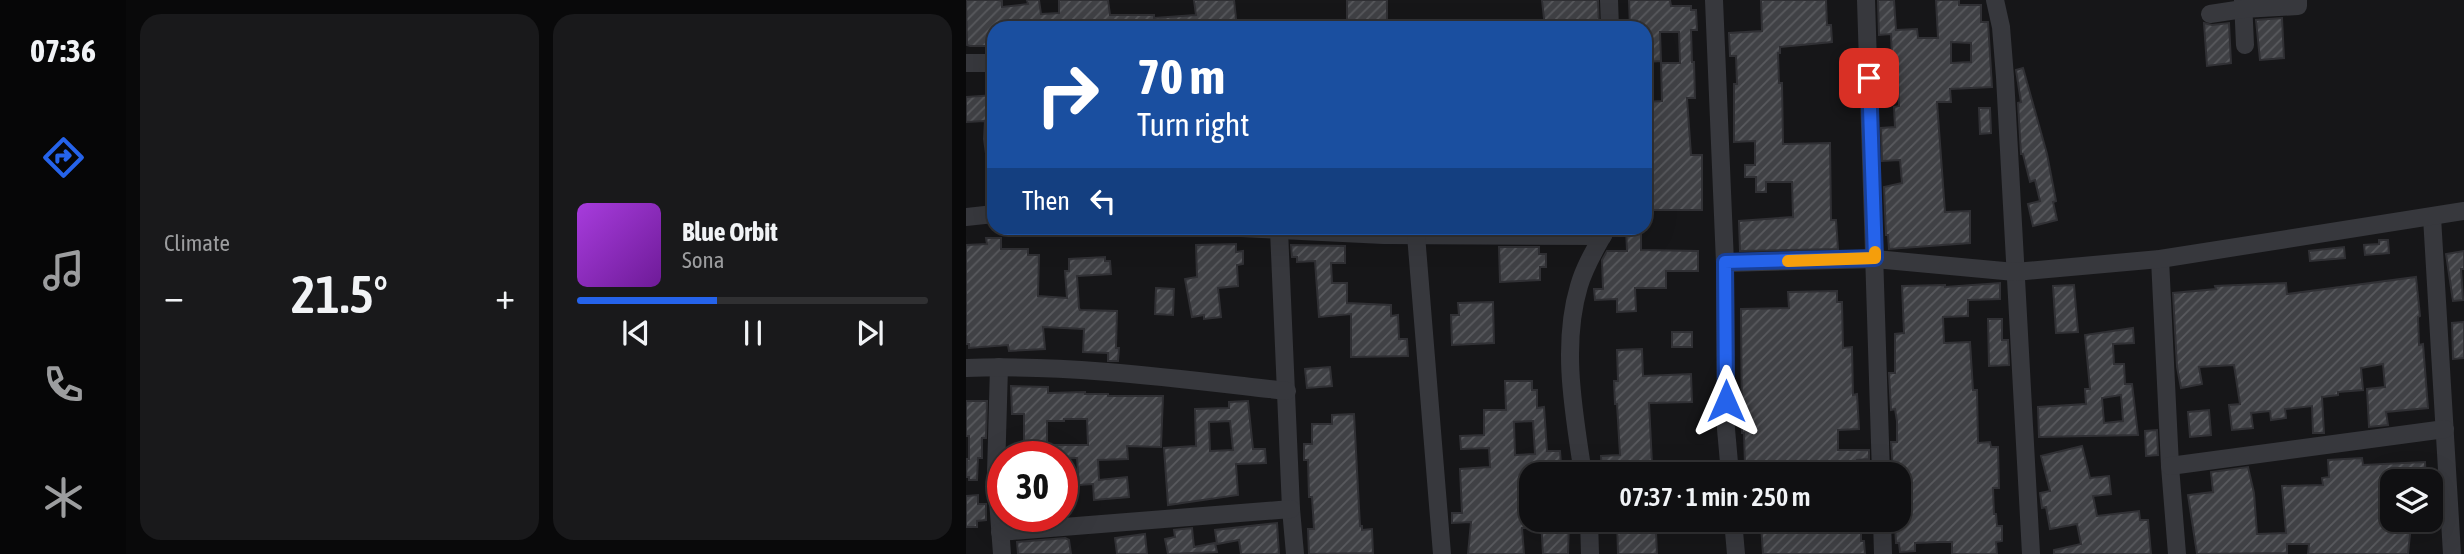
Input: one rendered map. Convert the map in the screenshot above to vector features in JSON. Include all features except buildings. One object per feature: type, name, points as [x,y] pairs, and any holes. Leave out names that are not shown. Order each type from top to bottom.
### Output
[{"type":"street","points":[[1609,0],[1610,21]]},
{"type":"street","points":[[1714,0],[1725,262],[1729,462]]},
{"type":"street","points":[[1866,0],[1881,462]]},
{"type":"street","points":[[1996,0],[2001,27],[2031,554]]},
{"type":"street","points":[[2210,14],[2243,4],[2298,6],[2298,0]]},
{"type":"street","points":[[2243,4],[2245,44]]},
{"type":"street","points":[[966,63],[987,63]]},
{"type":"street","points":[[1725,262],[1875,258],[2015,272],[2160,259],[2464,211]]},
{"type":"street","points":[[966,217],[987,215]]},
{"type":"street","points":[[2432,217],[2452,554]]},
{"type":"street","points":[[1279,235],[1294,554]]},
{"type":"street","points":[[1416,235],[1442,554]]},
{"type":"street","points":[[1581,462],[1572,392],[1572,316],[1580,284],[1604,235]]},
{"type":"street","points":[[2160,259],[2177,554]]},
{"type":"street","points":[[997,441],[999,367]]},
{"type":"street","points":[[966,368],[1124,372],[1287,391]]},
{"type":"street","points":[[2170,466],[2445,429]]},
{"type":"street","points":[[1078,526],[1291,509]]},
{"type":"street","points":[[1000,532],[1002,554]]},
{"type":"street","points":[[1589,532],[1590,554]]},
{"type":"street","points":[[1734,532],[1736,554]]},
{"type":"street","points":[[1882,532],[1882,554]]},
{"type":"slow traffic","points":[[1788,261],[1875,258],[1875,252]]},
{"type":"route","points":[[1726,401],[1725,262],[1875,258],[1869,78]]}]
